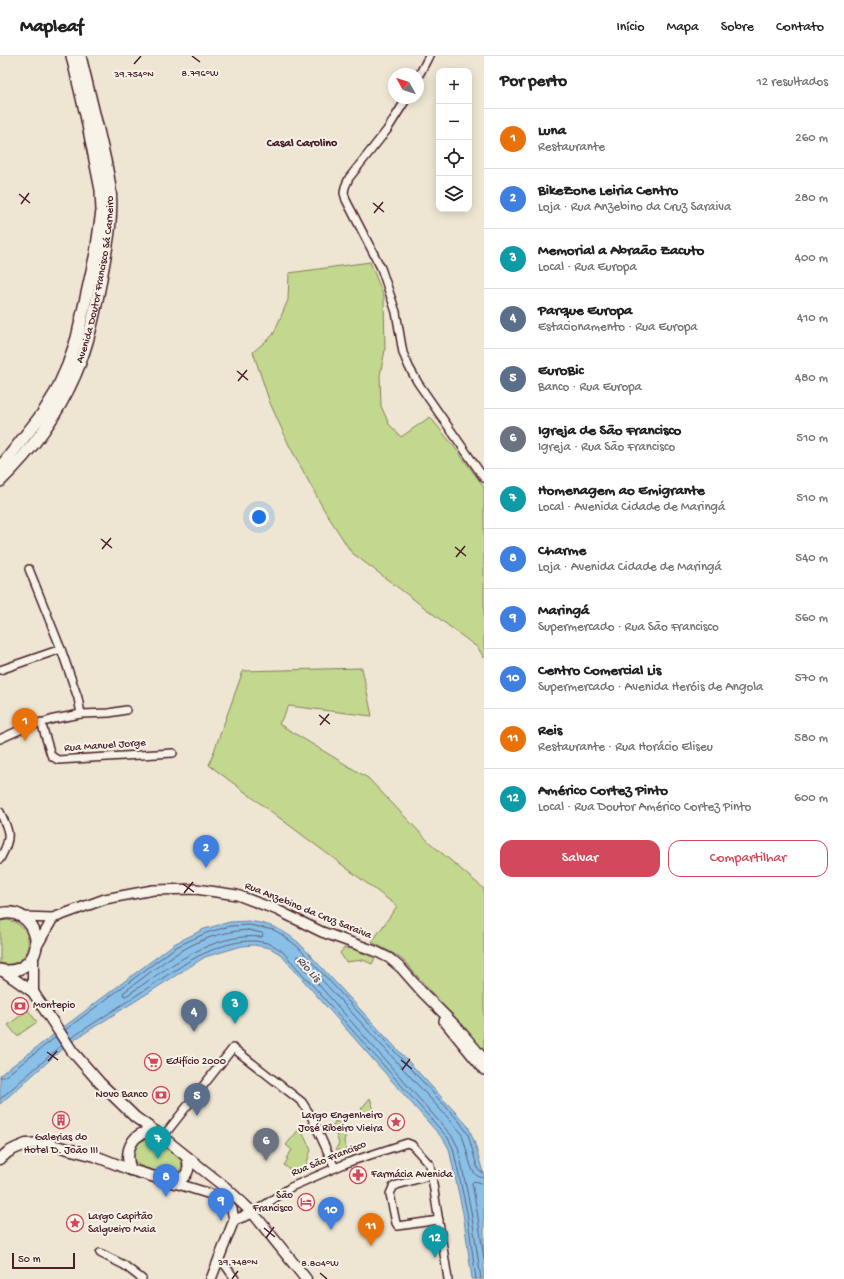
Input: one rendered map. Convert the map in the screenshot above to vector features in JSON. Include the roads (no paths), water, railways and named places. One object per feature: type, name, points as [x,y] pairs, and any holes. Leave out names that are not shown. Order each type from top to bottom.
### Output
[{"type":"main road","name":"Avenida Doutor Francisco Sá Carneiro","points":[[0,468],[38,420],[56,392],[68,365],[77,338],[96,253],[102,211],[102,190],[72,56]]},
{"type":"main road","name":"Avenida Doutor Francisco Sá Carneiro","points":[[0,480],[36,440],[67,393],[76,373],[90,329],[107,249],[111,208],[110,189],[104,154],[80,56]]},
{"type":"main road","points":[[0,906],[23,917],[34,929],[37,938],[37,946],[33,957],[33,992]]},
{"type":"main road","points":[[0,914],[12,913]]},
{"type":"main road","points":[[2,971],[20,969],[33,957]]},
{"type":"main road","points":[[2,971],[33,992],[72,1051],[100,1083],[135,1117],[226,1188],[254,1213],[306,1279]]},
{"type":"main road","points":[[135,1117],[138,1136]]},
{"type":"main road","points":[[131,1170],[128,1160],[128,1153],[138,1136],[144,1133],[159,1135]]},
{"type":"main road","points":[[0,1159],[8,1152],[26,1144],[44,1143],[95,1156],[131,1170],[175,1183],[183,1179],[187,1172],[189,1164],[186,1157]]},
{"type":"main road","points":[[109,1162],[128,1153]]},
{"type":"street","points":[[423,68],[429,56]]},
{"type":"street","points":[[403,104],[387,130],[349,178],[344,193],[353,214],[381,268],[396,312],[403,353],[409,367],[418,383],[484,478]]},
{"type":"street","points":[[29,569],[61,649],[78,698],[81,714]]},
{"type":"street","points":[[0,670],[61,649]]},
{"type":"street","points":[[0,739],[40,722],[81,714],[109,713],[126,710]]},
{"type":"street","name":"Rua Manuel Jorge","points":[[40,722],[51,755],[58,760],[173,753]]},
{"type":"street","points":[[0,812],[8,829],[7,844],[0,859]]},
{"type":"street","name":"Rua Anzebino da Cruz Saraiva","points":[[23,917],[53,918],[105,899],[153,890],[196,889],[237,895],[277,910],[322,932],[382,954],[401,968],[423,993],[458,1028],[484,1059]]},
{"type":"street","points":[[37,946],[53,918]]},
{"type":"street","name":"Rua Anzebino da Cruz Saraiva","points":[[423,993],[451,1031],[484,1070]]},
{"type":"street","points":[[159,1135],[233,1048],[302,1102],[311,1116],[335,1168]]},
{"type":"street","name":"Rua São Francisco","points":[[234,1220],[254,1213],[291,1187],[362,1157],[407,1143],[412,1145],[430,1165],[432,1175]]},
{"type":"street","points":[[439,1220],[398,1226],[396,1223],[390,1194],[391,1190],[397,1185],[432,1175],[439,1220],[448,1279]]},
{"type":"street","points":[[175,1183],[224,1199],[232,1209],[234,1220],[211,1279]]},
{"type":"street","points":[[100,1253],[124,1265],[142,1279]]},
{"type":"street","points":[[218,1262],[225,1265],[236,1279]]},
{"type":"water","name":"Rio Lis","points":[[249,921],[276,928],[299,943],[468,1126],[484,1176],[484,1279],[472,1279],[463,1213],[449,1149],[444,1140],[280,954],[270,948],[254,945],[242,946],[205,957],[77,1038],[0,1104],[0,1075],[174,944],[204,929],[230,922]]},
{"type":"place","name":"Luna","points":[[25,741]]},
{"type":"place","name":"BikeZone Leiria Centro","points":[[206,868]]},
{"type":"place","name":"Montepio","points":[[20,1006]]},
{"type":"place","name":"Memorial a Abraão Zacuto","points":[[235,1024]]},
{"type":"place","name":"Parque Europa","points":[[194,1032]]},
{"type":"place","name":"Edifício 2000","points":[[153,1062]]},
{"type":"place","name":"Novo Banco","points":[[161,1095]]},
{"type":"place","name":"EuroBic","points":[[197,1116]]},
{"type":"place","name":"Galerias do Hotel D. João III","points":[[61,1120]]},
{"type":"place","name":"Largo Engenheiro José Ribeiro Vieira","points":[[396,1122]]},
{"type":"place","name":"Homenagem ao Emigrante","points":[[158,1159]]},
{"type":"place","name":"Igreja de São Francisco","points":[[266,1161]]},
{"type":"place","name":"Farmácia Avenida","points":[[358,1175]]},
{"type":"place","name":"Charme","points":[[166,1197]]},
{"type":"place","name":"São Francisco","points":[[306,1202]]},
{"type":"place","name":"Maringá","points":[[221,1221]]},
{"type":"place","name":"Largo Capitão Salgueiro Maia","points":[[75,1223]]},
{"type":"place","name":"Centro Comercial Lis","points":[[331,1230]]},
{"type":"place","name":"Reis","points":[[371,1246]]},
{"type":"place","name":"Américo Cortez Pinto","points":[[435,1258]]},
{"type":"district","name":"Casal Carolino","points":[[302,144]]}]
